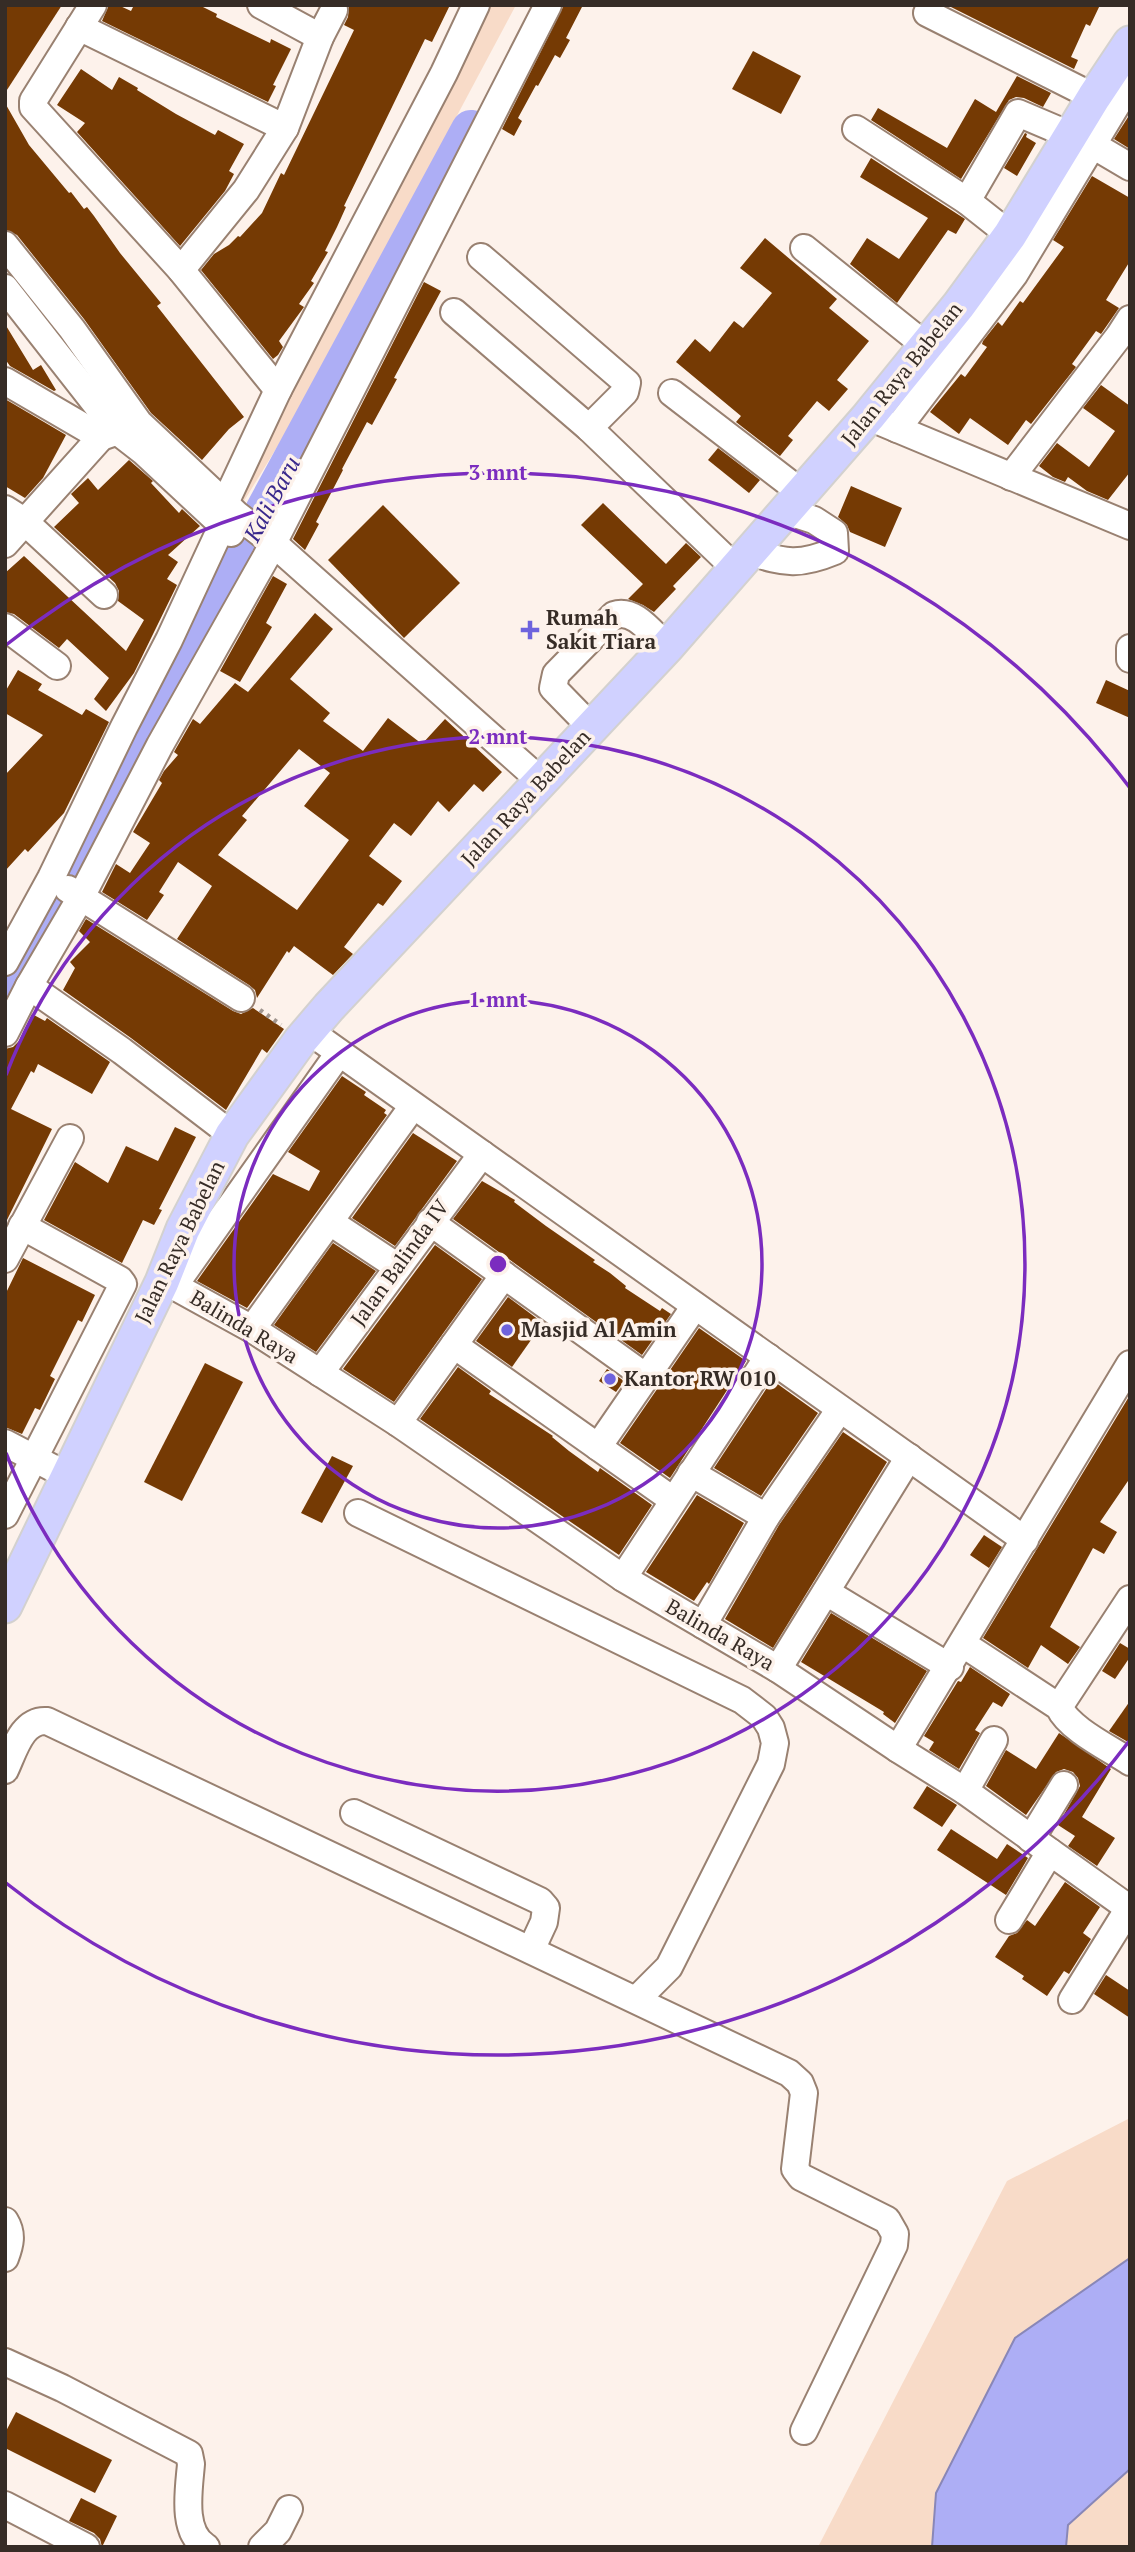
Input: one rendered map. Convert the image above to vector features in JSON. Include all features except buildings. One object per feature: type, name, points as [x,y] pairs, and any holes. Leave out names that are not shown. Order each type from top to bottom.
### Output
[{"type":"main road","name":"Jalan Raya Babelan","points":[[5,1606],[68,1476],[168,1284],[184,1229],[232,1135],[329,1007],[667,647],[794,502],[883,423],[926,346],[960,305],[1081,140],[1094,97],[1130,43]]},
{"type":"street","points":[[261,5],[320,37]]},
{"type":"street","points":[[5,1033],[29,986],[126,728],[228,518],[278,390],[444,73],[476,5]]},
{"type":"street","points":[[5,962],[65,887],[156,743],[265,546],[548,5]]},
{"type":"street","points":[[181,270],[246,190],[285,128],[320,37],[334,10]]},
{"type":"street","points":[[927,13],[1094,97]]},
{"type":"street","points":[[278,390],[181,270],[33,107],[33,102],[86,16],[285,128]]},
{"type":"street","points":[[1126,517],[1011,477],[883,423],[1014,275],[1081,140],[1130,83]]},
{"type":"street","points":[[967,201],[1018,113],[1081,140],[1130,167]]},
{"type":"street","points":[[856,129],[967,201],[1010,236]]},
{"type":"street","points":[[5,245],[72,329],[119,430]]},
{"type":"street","points":[[804,248],[926,346]]},
{"type":"street","points":[[481,257],[627,383],[625,392],[589,428]]},
{"type":"street","points":[[5,288],[119,430],[265,546],[539,785]]},
{"type":"street","points":[[454,312],[743,560],[814,560],[835,551],[834,533],[814,520],[672,393]]},
{"type":"street","points":[[1011,477],[1130,319]]},
{"type":"street","points":[[5,382],[119,430],[228,518]]},
{"type":"street","points":[[5,544],[15,515],[119,430]]},
{"type":"street","points":[[15,515],[104,595]]},
{"type":"street","points":[[592,728],[553,688],[556,674],[614,615],[621,612],[632,615],[667,647]]},
{"type":"street","points":[[5,627],[57,666]]},
{"type":"street","points":[[1130,648],[1130,659]]},
{"type":"street","points":[[126,728],[156,743]]},
{"type":"street","points":[[65,887],[241,998]]},
{"type":"street","points":[[29,986],[122,1051],[232,1135]]},
{"type":"street","points":[[305,1037],[339,1053],[1025,1540]]},
{"type":"street","points":[[168,1284],[339,1053]]},
{"type":"street","points":[[253,1329],[414,1106]]},
{"type":"street","points":[[5,1259],[70,1138]]},
{"type":"street","name":"Jalan Balinda IV","points":[[320,1373],[482,1154]]},
{"type":"street","points":[[330,1222],[398,1266]]},
{"type":"street","points":[[430,1222],[646,1377]]},
{"type":"street","points":[[5,1515],[122,1284],[120,1280],[22,1226]]},
{"type":"street","points":[[398,1423],[504,1275]]},
{"type":"street","name":"Balinda Raya","points":[[168,1284],[253,1329],[398,1423],[623,1578],[778,1669],[965,1791],[1129,1908]]},
{"type":"street","points":[[598,1447],[695,1306]]},
{"type":"street","points":[[454,1345],[673,1500]]},
{"type":"street","points":[[623,1578],[768,1357]]},
{"type":"street","points":[[898,1749],[950,1667],[1130,1364]]},
{"type":"street","points":[[702,1625],[766,1517],[840,1409]]},
{"type":"street","points":[[5,1443],[68,1476]]},
{"type":"street","points":[[778,1669],[909,1457]]},
{"type":"street","points":[[691,1473],[766,1517]]},
{"type":"street","points":[[358,1513],[742,1700],[755,1708],[771,1728],[775,1743],[771,1764],[748,1812],[669,1967],[636,1999]]},
{"type":"street","points":[[826,1592],[950,1667]]},
{"type":"street","points":[[1059,1707],[1127,1610]]},
{"type":"street","points":[[963,1644],[1059,1707],[1072,1723],[1130,1762]]},
{"type":"street","points":[[5,1770],[27,1727],[38,1720],[47,1721],[789,2073],[800,2083],[803,2092],[795,2169],[801,2177],[887,2220],[895,2234],[894,2245],[804,2431]]},
{"type":"street","points":[[965,1791],[994,1740]]},
{"type":"street","points":[[1009,1920],[1064,1785]]},
{"type":"street","points":[[354,1813],[540,1901],[546,1908],[544,1922],[531,1950]]},
{"type":"street","points":[[1072,2000],[1129,1908]]},
{"type":"street","points":[[5,2221],[11,2234],[5,2258]]},
{"type":"street","points":[[5,2362],[62,2388],[189,2454],[189,2524],[197,2541],[206,2547]]},
{"type":"street","points":[[5,2505],[86,2547]]},
{"type":"street","points":[[262,2547],[278,2531],[289,2509]]},
{"type":"path","points":[[241,998],[305,1037]]},
{"type":"shaded area","points":[[475,5],[516,5],[301,408],[236,514],[234,483]]},
{"type":"shaded area","points":[[1130,2118],[1130,2258],[1015,2338],[936,2493],[932,2547],[818,2547],[1007,2181]]},
{"type":"shaded area","points":[[1130,2470],[1130,2547],[1066,2547],[1067,2525]]},
{"type":"water","points":[[1130,2258],[1130,2469],[1068,2525],[1066,2547],[932,2547],[936,2493],[1015,2338]]},
{"type":"waterway","name":"Kali Baru","points":[[5,992],[471,130]]},
{"type":"place","name":"Rumah Sakit Tiara","points":[[530,630]]},
{"type":"place","name":"Masjid Al Amin","points":[[507,1330]]},
{"type":"place","name":"Kantor RW 010","points":[[610,1379]]}]
